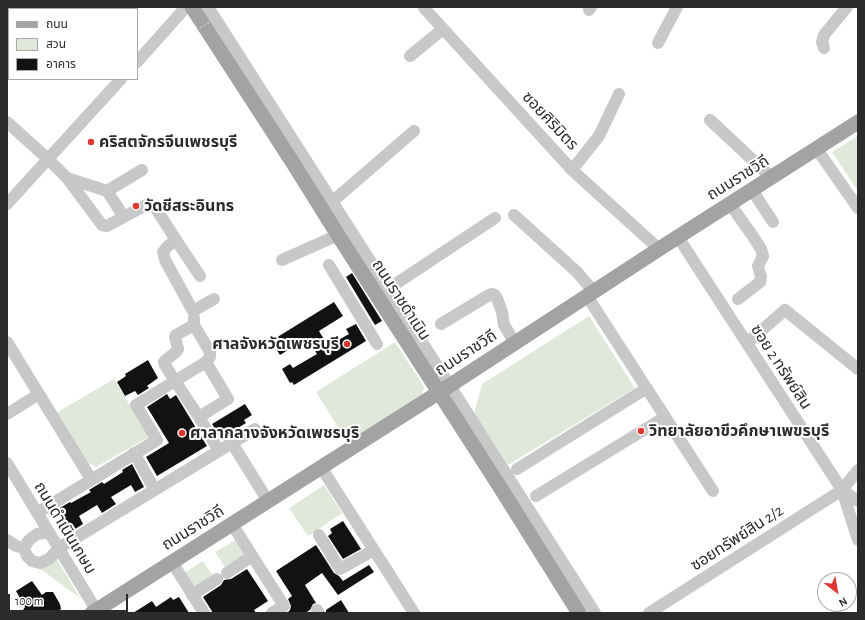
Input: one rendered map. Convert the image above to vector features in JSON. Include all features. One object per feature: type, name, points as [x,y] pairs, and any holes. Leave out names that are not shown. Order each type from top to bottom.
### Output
[{"type":"main road","name":"ถนนราชดำเนิน","points":[[192,7],[233,58],[299,160],[338,235],[388,296],[444,389],[503,481],[579,613]]},
{"type":"main road","name":"ถนนราชวิถี","points":[[95,612],[858,122]]},
{"type":"street","points":[[138,61],[186,7]]},
{"type":"street","points":[[208,7],[233,58]]},
{"type":"street","points":[[658,43],[677,7]]},
{"type":"street","points":[[824,48],[822,42],[824,35],[847,7]]},
{"type":"street","name":"ซอยศิริมิตร","points":[[425,8],[572,170],[659,249]]},
{"type":"street","points":[[410,56],[443,29]]},
{"type":"street","points":[[7,204],[120,80]]},
{"type":"street","points":[[572,170],[599,136],[619,94]]},
{"type":"street","points":[[710,120],[772,178]]},
{"type":"street","points":[[7,122],[48,159],[66,178],[102,225],[107,226],[144,206],[151,204],[200,276]]},
{"type":"street","points":[[333,201],[414,131]]},
{"type":"street","points":[[816,148],[858,208]]},
{"type":"street","points":[[299,160],[333,201],[388,296],[495,218]]},
{"type":"street","points":[[107,191],[142,170]]},
{"type":"street","points":[[66,178],[107,191],[124,217]]},
{"type":"street","points":[[752,190],[773,222]]},
{"type":"street","points":[[730,204],[761,249],[763,256],[758,266],[761,277],[760,282],[738,299]]},
{"type":"street","points":[[514,215],[577,272],[647,388],[713,491]]},
{"type":"street","points":[[282,260],[338,235]]},
{"type":"street","name":"ซอย 2 ทรัพย์สิน","points":[[678,237],[842,490],[858,540]]},
{"type":"street","points":[[37,513],[157,440],[136,405],[206,362],[210,357],[210,352],[194,325],[193,311],[163,256],[165,249],[176,240]]},
{"type":"street","points":[[329,265],[377,344]]},
{"type":"street","points":[[441,324],[492,294],[497,298],[502,312],[504,325],[515,343]]},
{"type":"street","points":[[193,311],[214,299]]},
{"type":"street","points":[[747,344],[786,310],[858,369]]},
{"type":"street","points":[[194,325],[176,335],[175,337],[178,349],[164,362],[220,451]]},
{"type":"street","points":[[7,342],[91,479]]},
{"type":"street","points":[[199,417],[228,399],[206,362]]},
{"type":"street","points":[[517,469],[647,388]]},
{"type":"street","points":[[7,414],[39,394]]},
{"type":"street","points":[[536,496],[665,416]]},
{"type":"street","points":[[24,548],[27,556],[32,561],[40,563],[49,559],[59,548],[255,429]]},
{"type":"street","points":[[232,443],[268,501]]},
{"type":"street","points":[[134,453],[155,490]]},
{"type":"street","name":"ถนนดำเนินเกษม","points":[[7,463],[59,548],[95,612]]},
{"type":"street","points":[[321,467],[414,613]]},
{"type":"street","name":"ซอยทรัพย์สิน 2/2","points":[[649,613],[842,490],[858,470]]},
{"type":"street","points":[[503,481],[595,613]]},
{"type":"street","points":[[842,490],[858,500]]},
{"type":"street","points":[[232,524],[284,606],[272,613]]},
{"type":"street","points":[[24,548],[29,540],[37,534],[49,532]]},
{"type":"street","points":[[319,535],[340,569],[374,550]]},
{"type":"street","points":[[8,543],[24,548]]},
{"type":"street","points":[[192,595],[252,556]]},
{"type":"street","points":[[172,562],[204,613]]},
{"type":"path","points":[[198,30],[217,18]]},
{"type":"green space","points":[[858,136],[858,191],[832,152]]},
{"type":"green space","points":[[589,316],[635,388],[508,465],[474,414],[482,384]]},
{"type":"green space","points":[[395,342],[424,387],[422,396],[348,443],[316,392]]},
{"type":"green space","points":[[114,379],[149,437],[96,467],[87,462],[56,413]]},
{"type":"green space","points":[[324,485],[342,513],[308,536],[289,508]]},
{"type":"green space","points":[[236,540],[245,555],[225,567],[215,552]]},
{"type":"green space","points":[[55,556],[80,598],[39,568]]},
{"type":"green space","points":[[203,561],[213,576],[193,588],[184,573]]},
{"type":"building","points":[[352,273],[382,321],[375,325],[346,277]]},
{"type":"building","name":"ศาลจังหวัดเพชรบุรี","points":[[334,302],[343,316],[319,331],[328,346],[349,334],[346,329],[356,324],[366,341],[294,385],[292,382],[290,383],[282,369],[290,364],[293,368],[317,354],[307,338],[280,355],[271,341]]},
{"type":"building","points":[[148,360],[158,378],[147,386],[149,388],[138,395],[135,391],[125,396],[117,382],[126,376],[125,374]]},
{"type":"building","name":"ศาลากลางจังหวัดเพชรบุริ","points":[[167,394],[170,399],[176,395],[207,446],[157,476],[146,457],[169,443],[147,407]]},
{"type":"building","points":[[245,404],[252,415],[244,420],[246,423],[225,436],[223,433],[219,435],[212,424]]},
{"type":"building","points":[[132,464],[144,487],[135,492],[131,485],[111,497],[116,504],[102,513],[97,505],[79,516],[83,524],[72,531],[58,509],[91,492],[89,490],[102,482],[104,484],[123,472],[122,470]]},
{"type":"building","points":[[343,521],[361,549],[343,559],[328,536],[332,533],[330,529]]},
{"type":"building","points":[[316,545],[334,573],[343,581],[369,565],[374,572],[338,595],[322,573],[305,585],[316,603],[313,604],[310,610],[305,613],[287,613],[291,606],[288,599],[292,596],[276,571]]},
{"type":"building","points":[[247,569],[268,601],[254,610],[256,613],[213,613],[203,597],[221,585],[224,580],[231,579]]},
{"type":"building","points":[[32,581],[42,595],[46,592],[53,592],[60,604],[61,609],[55,613],[21,613],[25,607],[16,591]]},
{"type":"building","points":[[171,597],[173,600],[179,597],[189,613],[133,613],[152,601],[156,607]]},
{"type":"building","points":[[341,600],[349,613],[326,613],[326,610]]},
{"type":"place","name":"คริสตจักรจีนเพชรบุรี","points":[[91,142]]},
{"type":"place","name":"วัดชีสระอินทร","points":[[136,206]]},
{"type":"place","name":"ศาลจังหวัดเพชรบุรี","points":[[347,344]]},
{"type":"place","name":"วิทยาลัยอาขีวคึกษาเพขรบุรี","points":[[641,431]]},
{"type":"place","name":"ศาลากลางจังหวัดเพชรบุริ","points":[[182,433]]}]
